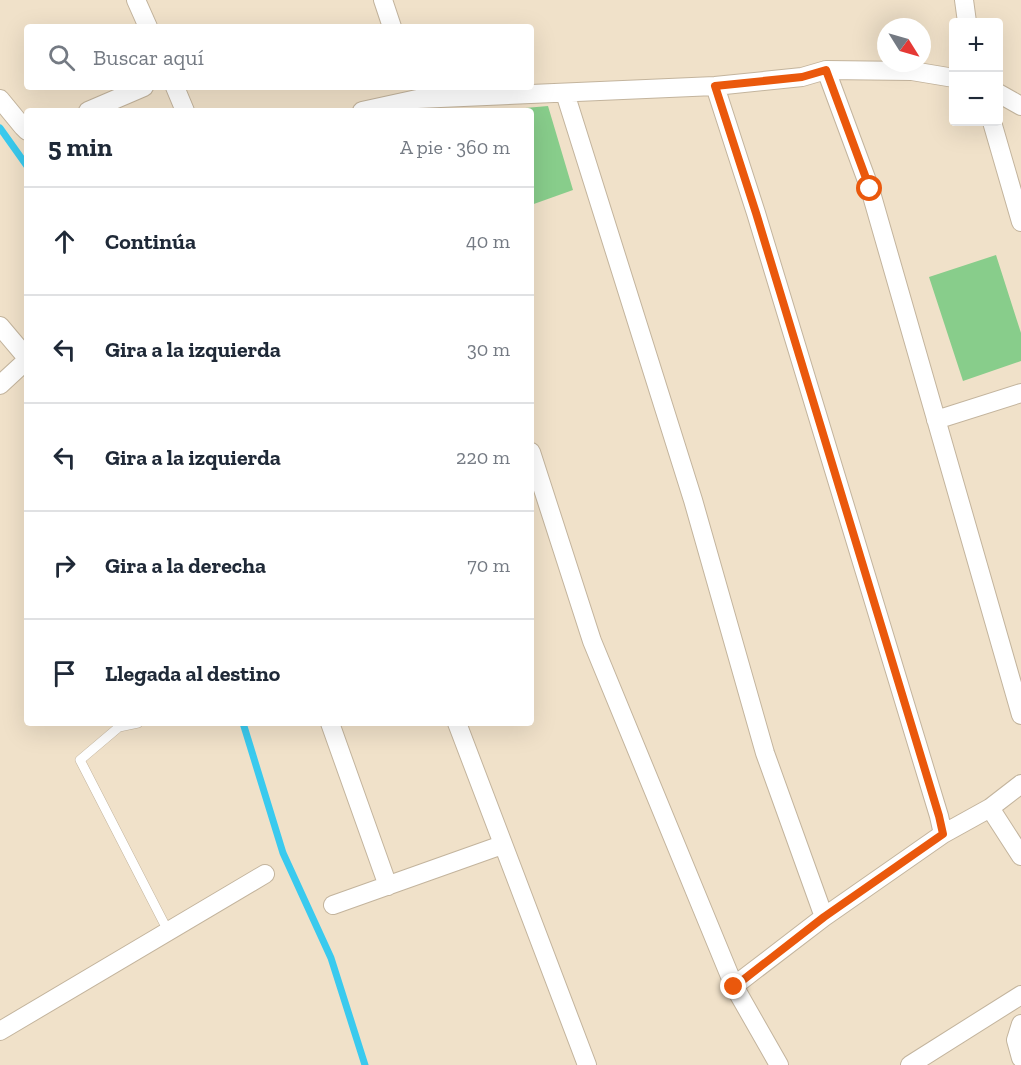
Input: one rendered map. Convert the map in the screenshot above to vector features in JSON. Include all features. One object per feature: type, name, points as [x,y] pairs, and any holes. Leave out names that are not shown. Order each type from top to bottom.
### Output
[{"type":"street","points":[[136,0],[147,24]]},
{"type":"street","points":[[383,0],[391,24]]},
{"type":"street","points":[[964,0],[966,18]]},
{"type":"street","points":[[376,108],[417,99],[715,86],[802,77],[826,70],[912,71],[949,77]]},
{"type":"street","points":[[826,70],[870,189],[1021,715]]},
{"type":"street","points":[[715,86],[756,213],[943,834]]},
{"type":"street","points":[[95,108],[137,90]]},
{"type":"street","points":[[176,90],[184,108]]},
{"type":"street","points":[[565,93],[693,500],[765,753],[824,917]]},
{"type":"street","points":[[1003,95],[1021,106]]},
{"type":"street","points":[[0,99],[24,127]]},
{"type":"street","points":[[993,126],[1021,222]]},
{"type":"street","points":[[0,326],[24,355]]},
{"type":"street","points":[[0,386],[24,362]]},
{"type":"street","points":[[936,420],[1021,393]]},
{"type":"street","points":[[534,461],[592,641],[734,987],[779,1065]]},
{"type":"street","points":[[331,726],[388,886]]},
{"type":"street","points":[[458,726],[587,1065]]},
{"type":"street","points":[[734,987],[824,917],[943,834],[990,808],[1021,784]]},
{"type":"street","points":[[990,808],[1021,856]]},
{"type":"street","points":[[333,905],[502,845]]},
{"type":"street","points":[[0,1030],[265,874]]},
{"type":"street","points":[[910,1065],[1021,995]]},
{"type":"street","points":[[1021,1024],[1016,1040],[1021,1058]]},
{"type":"lane","points":[[124,726],[119,727],[80,760],[168,931]]},
{"type":"green space","points":[[548,106],[573,190],[534,204],[534,108],[525,108]]},
{"type":"green space","points":[[996,255],[1021,333],[1021,361],[963,381],[929,277]]},
{"type":"waterway","points":[[0,128],[24,162]]},
{"type":"waterway","points":[[244,726],[283,853],[331,958],[365,1065]]},
{"type":"route","points":[[734,987],[824,917],[943,834],[756,213],[715,86],[802,77],[826,70],[870,189]]}]
